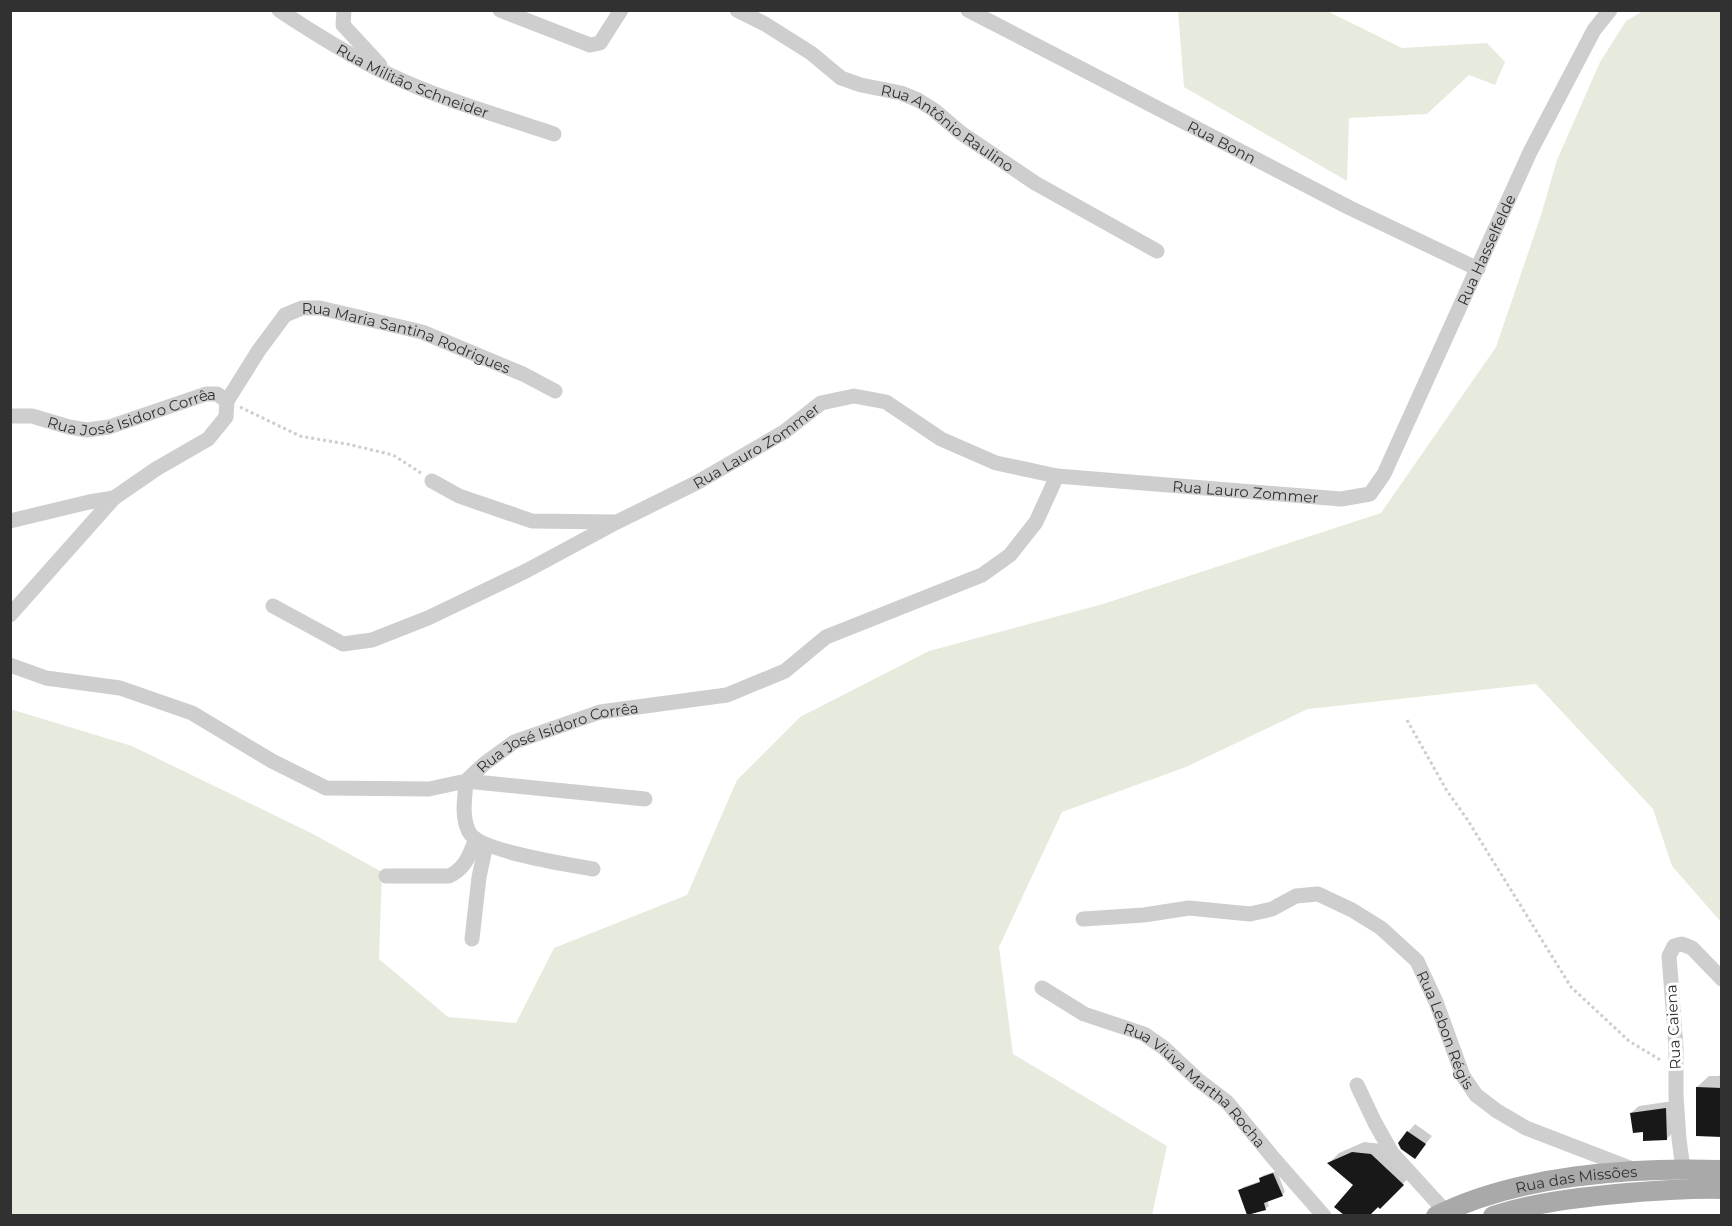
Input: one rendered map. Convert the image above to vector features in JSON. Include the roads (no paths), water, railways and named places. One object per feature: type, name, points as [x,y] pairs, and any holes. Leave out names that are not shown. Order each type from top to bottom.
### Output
[{"type":"main road","name":"Rua das Missões","points":[[1441,1213],[1496,1193],[1527,1185],[1588,1176],[1722,1170]]},
{"type":"main road","name":"Rua das Missões","points":[[1493,1215],[1531,1206],[1601,1196],[1669,1190],[1722,1189]]},
{"type":"street","name":"Rua Militão Schneider","points":[[279,10],[319,36],[391,76],[554,135]]},
{"type":"street","points":[[344,10],[343,25],[391,76]]},
{"type":"street","points":[[500,10],[590,45],[600,43],[621,10]]},
{"type":"street","name":"Rua Antônio Raulino","points":[[737,10],[765,24],[811,53],[841,78],[861,85],[902,93],[918,100],[934,110],[961,133],[1035,183],[1156,251]]},
{"type":"street","name":"Rua Bonn","points":[[969,10],[1350,208],[1478,269]]},
{"type":"street","name":"Rua Hasselfelde","points":[[1370,494],[1384,474],[1530,152],[1594,30],[1610,10]]},
{"type":"street","name":"Rua Maria Santina Rodrigues","points":[[228,401],[259,350],[285,315],[302,308],[320,308],[422,332],[523,374],[555,391]]},
{"type":"street","name":"Rua José Isidoro Corrêa","points":[[10,416],[32,416],[69,428],[87,430],[109,427],[206,394],[217,394],[228,401],[226,417],[208,439],[156,469],[114,498],[10,615]]},
{"type":"street","name":"Rua Lauro Zommer","points":[[273,606],[343,644],[372,640],[428,618],[526,571],[698,482],[784,432],[821,403],[854,396],[886,402],[941,440],[996,462],[1057,476],[1341,499],[1370,494]]},
{"type":"street","name":"Rua José Isidoro Corrêa","points":[[10,665],[46,678],[120,688],[192,713],[272,761],[326,788],[429,789],[466,781],[484,764],[514,742],[600,712],[727,695],[785,671],[826,637],[982,574],[1010,555],[1036,522],[1057,476]]},
{"type":"street","points":[[432,481],[459,496],[531,521],[617,522]]},
{"type":"street","points":[[10,521],[114,498]]},
{"type":"street","points":[[593,869],[528,856],[481,842],[470,834],[464,812],[466,781],[645,800]]},
{"type":"street","points":[[386,876],[449,876],[459,871],[481,842]]},
{"type":"street","points":[[472,939],[481,842]]},
{"type":"street","name":"Rua Lebon Régis","points":[[1083,919],[1144,915],[1189,908],[1250,914],[1272,909],[1296,896],[1318,894],[1352,910],[1381,928],[1417,961],[1436,1002],[1463,1076],[1476,1095],[1497,1112],[1526,1128],[1640,1172]]},
{"type":"street","name":"Rua Caiena","points":[[1683,1170],[1677,1117],[1676,1047],[1669,956],[1674,946],[1682,944],[1692,948],[1722,979]]},
{"type":"street","name":"Rua Viúva Martha Rocha","points":[[1042,988],[1084,1014],[1144,1034],[1164,1048],[1198,1080],[1227,1102],[1324,1215]]},
{"type":"street","points":[[1357,1085],[1392,1153],[1441,1213]]}]
